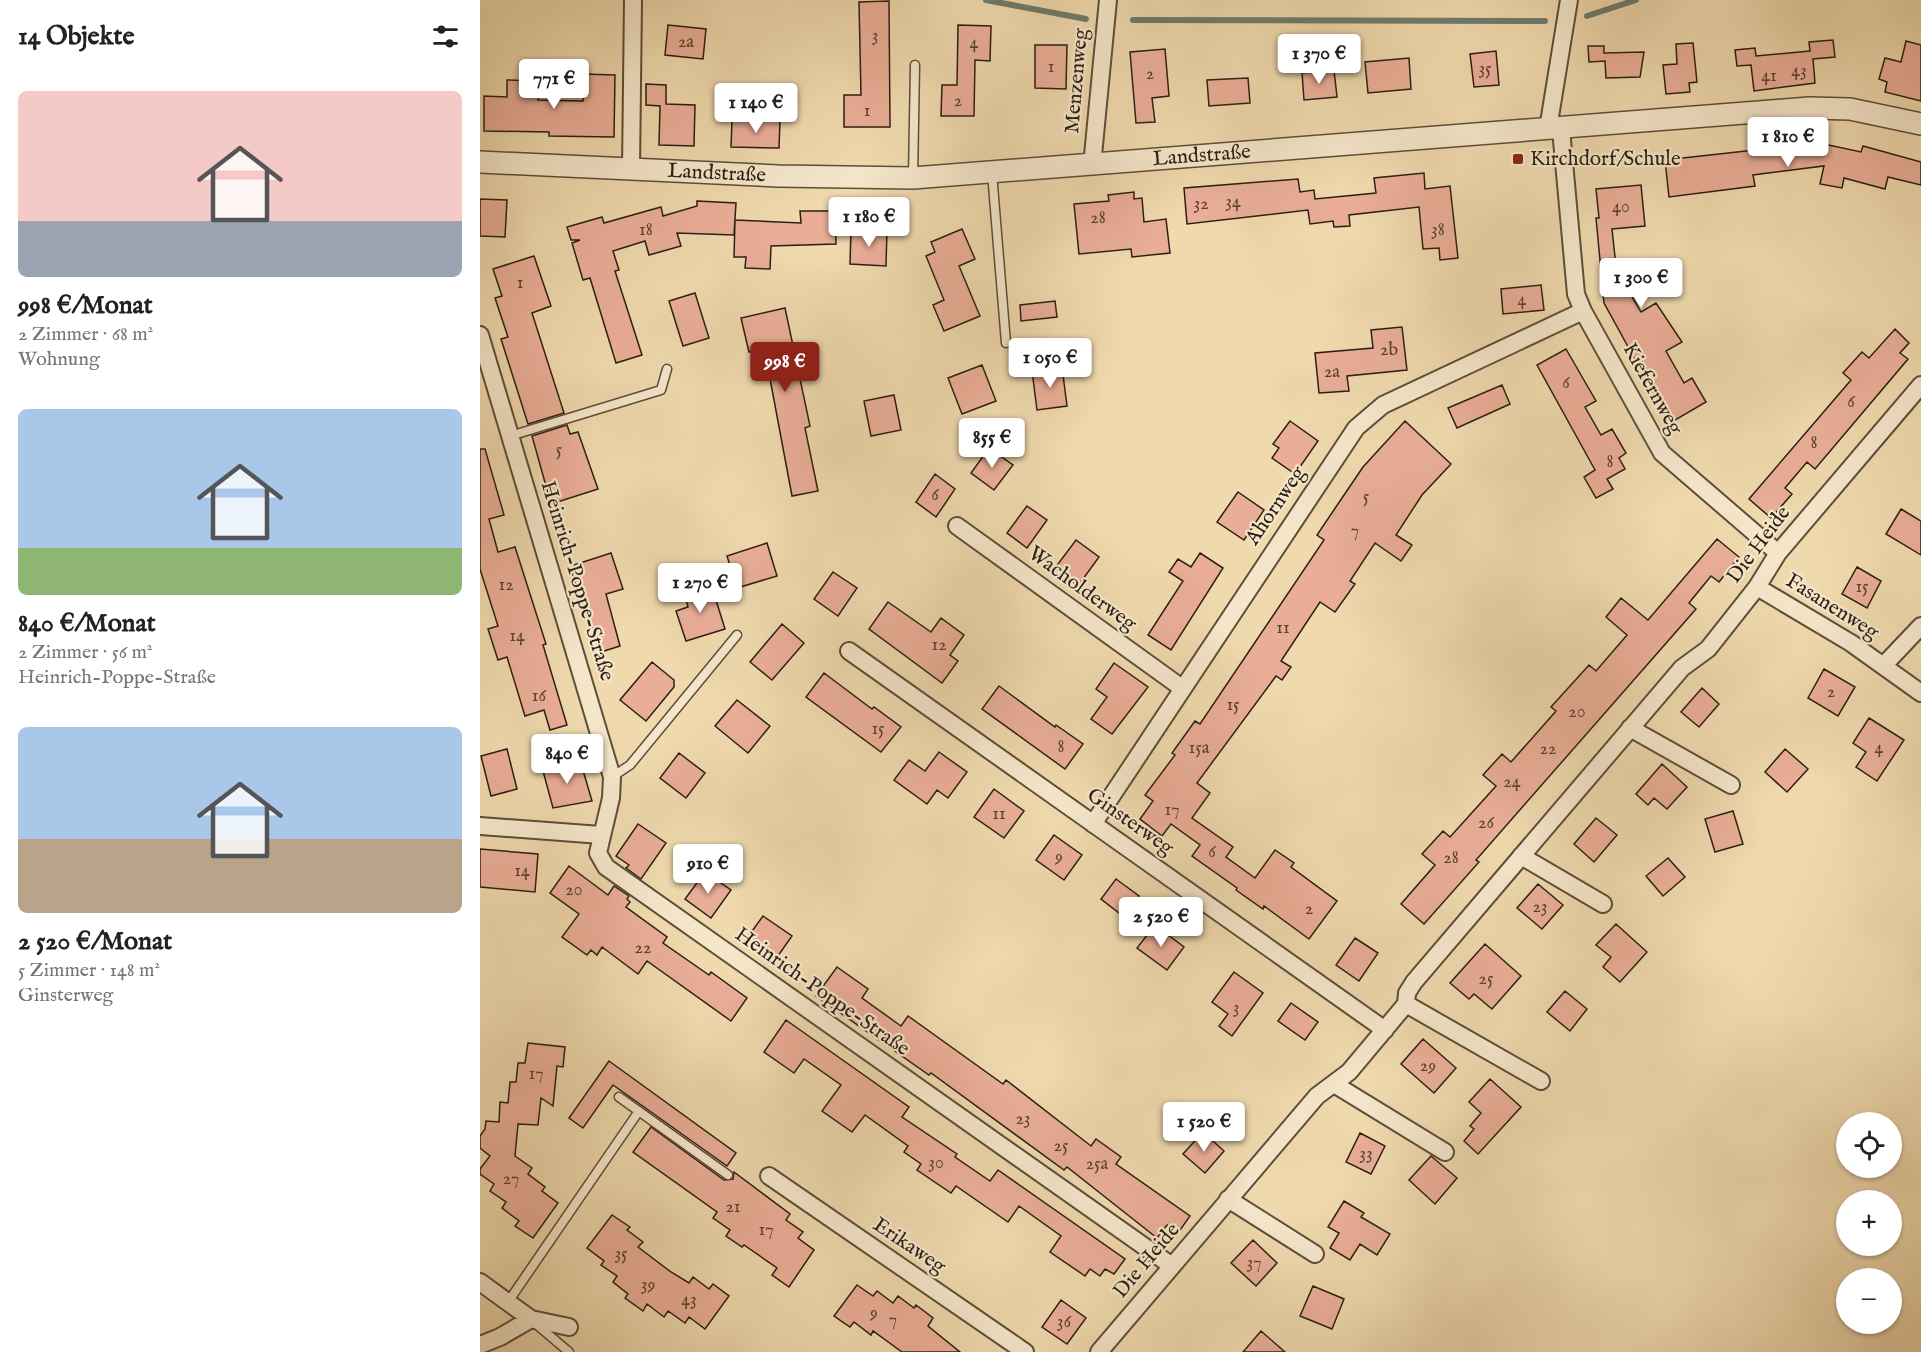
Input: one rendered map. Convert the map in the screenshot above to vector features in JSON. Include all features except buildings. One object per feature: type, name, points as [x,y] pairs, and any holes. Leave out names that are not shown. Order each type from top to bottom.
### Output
[{"type":"street","points":[[631,169],[633,0]]},
{"type":"street","name":"Menzenweg","points":[[1092,166],[1108,0]]},
{"type":"street","name":"Kiefernweg","points":[[1569,0],[1555,129],[1576,294],[1582,311],[1662,453],[1778,552]]},
{"type":"street","name":"Landstraße","points":[[480,162],[778,176],[913,178],[1092,166],[1809,108],[1850,109],[1921,124]]},
{"type":"street","name":"Ahornweg","points":[[1093,824],[1356,428],[1383,405],[1582,311]]},
{"type":"street","name":"Heinrich-Poppe-Straße","points":[[480,335],[612,777],[611,798],[598,853],[606,867],[1172,1266]]},
{"type":"street","name":"Die Heide","points":[[1099,1352],[1317,1095],[1349,1072],[1385,1030],[1406,1004],[1407,993],[1414,982],[1682,668],[1708,649],[1757,587],[1778,552],[1921,385]]},
{"type":"street","name":"Wacholderweg","points":[[957,526],[1182,688]]},
{"type":"street","name":"Fasanenweg","points":[[1757,587],[1884,665],[1921,693]]},
{"type":"street","name":"Fasanenweg","points":[[1884,665],[1921,626]]},
{"type":"street","name":"Ginsterweg","points":[[849,651],[1385,1030]]},
{"type":"street","points":[[1630,728],[1731,785]]},
{"type":"street","points":[[480,826],[601,835]]},
{"type":"street","points":[[1521,856],[1603,904]]},
{"type":"street","points":[[1406,1004],[1541,1081]]},
{"type":"street","points":[[1334,1084],[1445,1152]]},
{"type":"street","name":"Erikaweg","points":[[769,1176],[1025,1352]]},
{"type":"street","points":[[1228,1200],[1314,1254]]},
{"type":"street","points":[[480,1282],[531,1319],[569,1327]]},
{"type":"street","points":[[480,1345],[500,1337],[531,1319]]},
{"type":"lane","points":[[913,178],[915,64]]},
{"type":"lane","points":[[992,172],[1006,343]]},
{"type":"lane","points":[[510,436],[661,390],[667,369]]},
{"type":"lane","points":[[612,777],[630,765],[737,635]]},
{"type":"lane","points":[[619,1097],[728,1175]]},
{"type":"lane","points":[[508,1302],[639,1111]]},
{"type":"lane","points":[[531,1319],[569,1352]]},
{"type":"waterway","points":[[986,0],[1086,19]]},
{"type":"waterway","points":[[1587,16],[1636,0]]},
{"type":"waterway","points":[[1133,20],[1545,21]]},
{"type":"place","name":"Kirchdorf/Schule","points":[[1518,159]]}]
